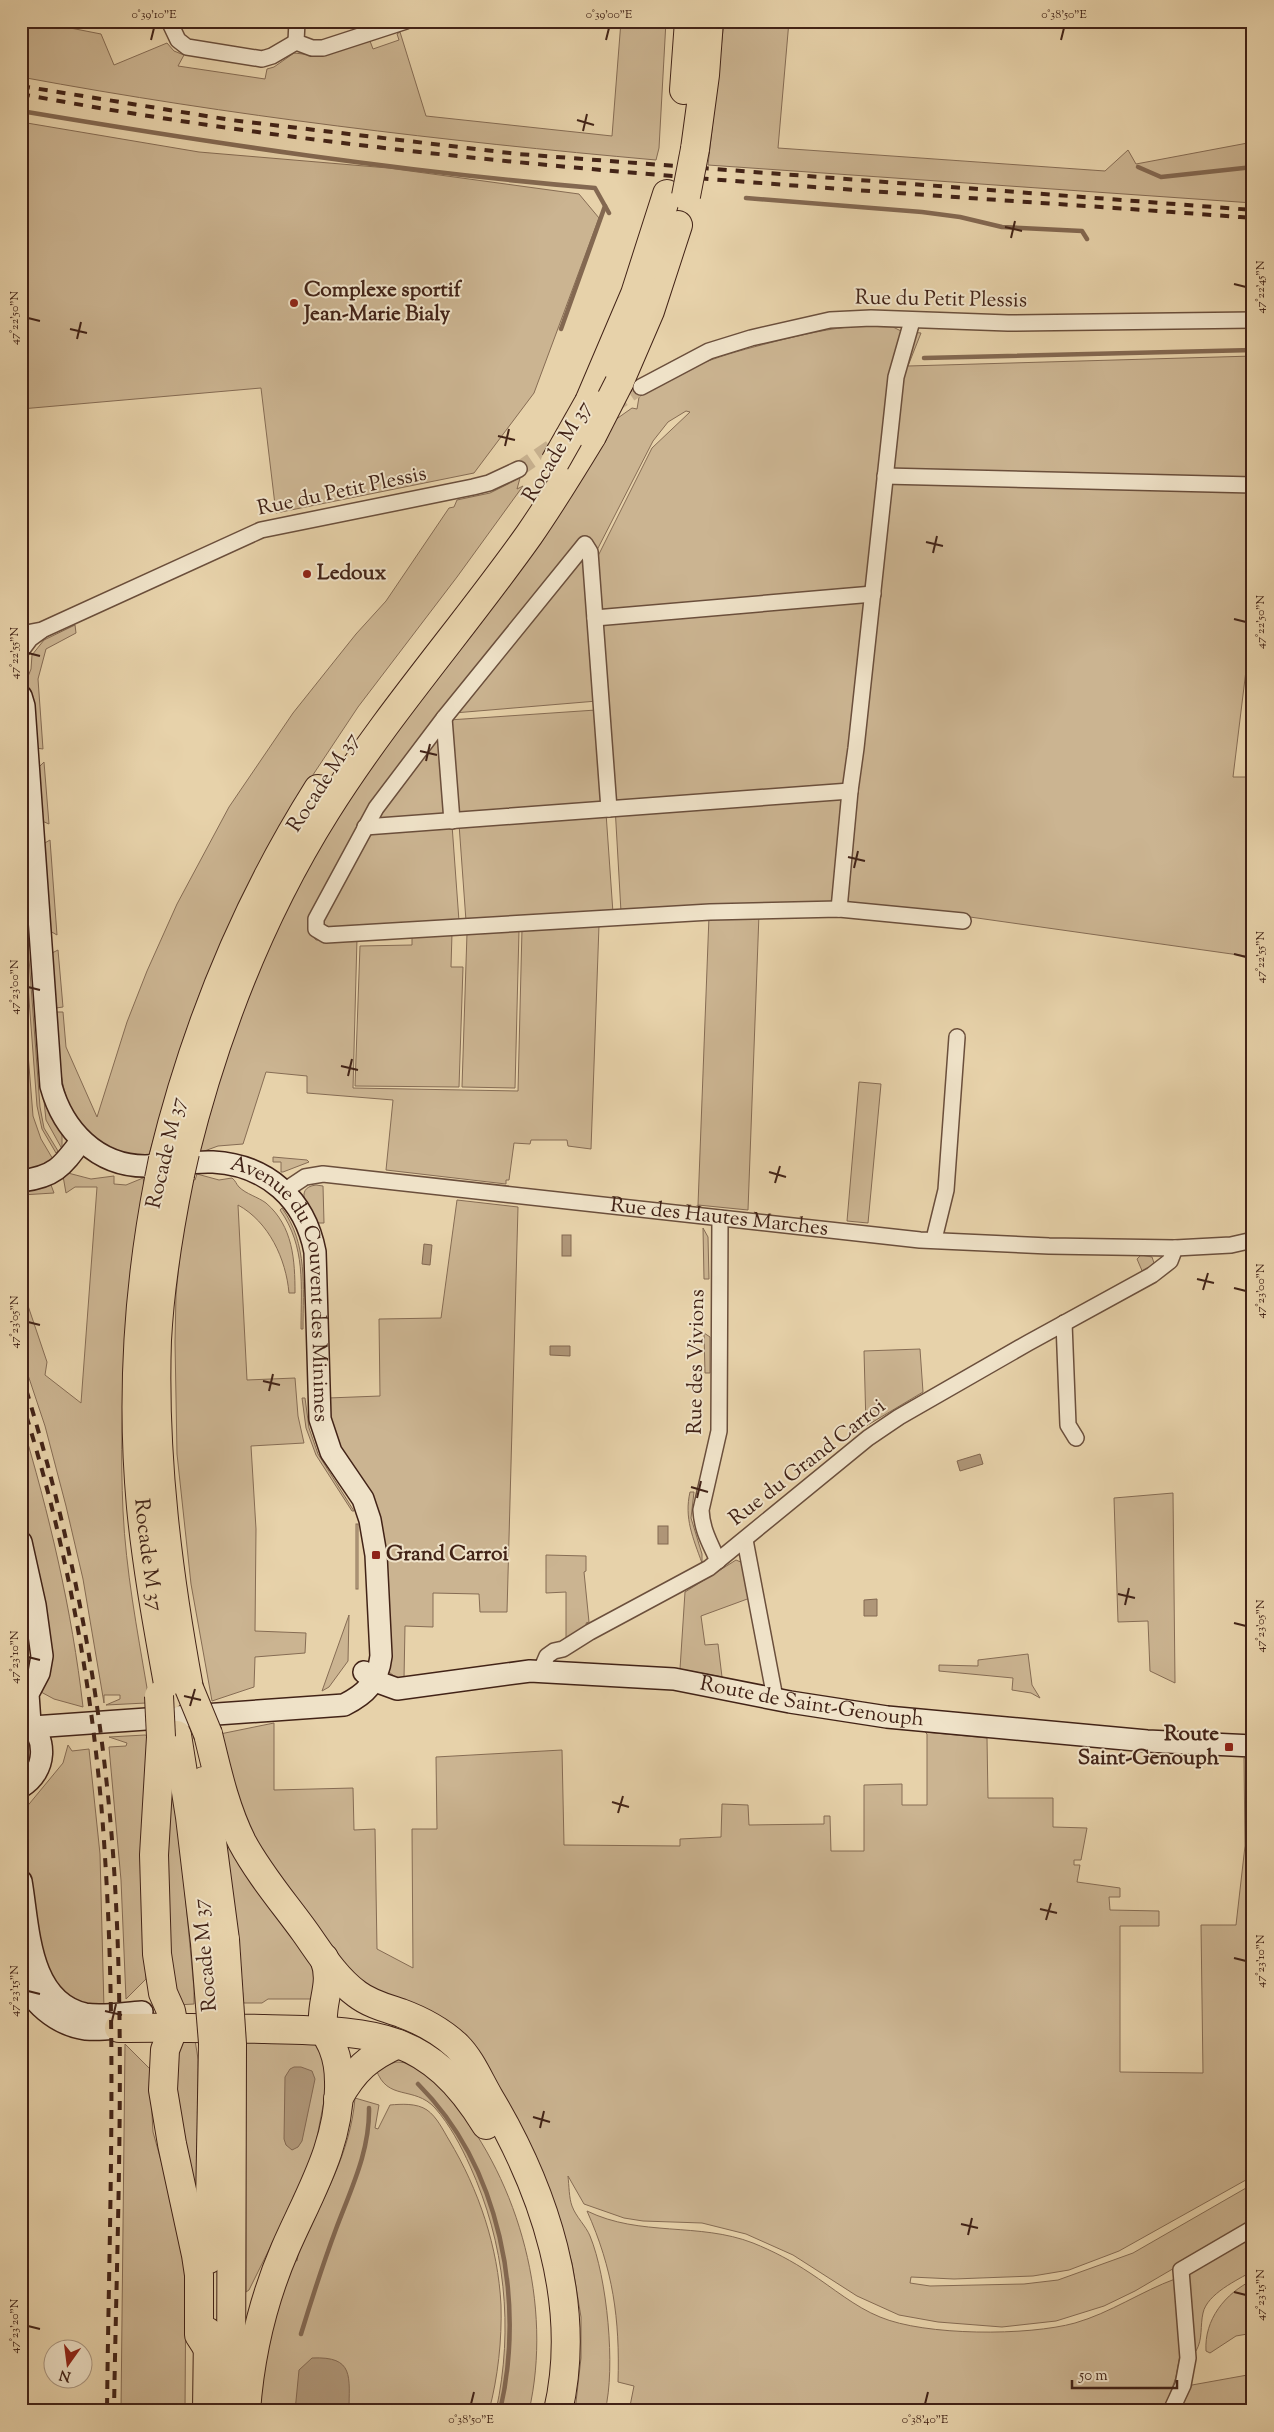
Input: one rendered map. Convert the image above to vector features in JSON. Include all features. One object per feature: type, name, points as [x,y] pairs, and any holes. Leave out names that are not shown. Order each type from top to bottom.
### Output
[{"type":"highway","name":"Rocade M 37","points":[[685,148],[689,21]]},
{"type":"highway","name":"Rocade M 37","points":[[231,2411],[223,2043],[215,1941],[193,1835],[186,1735],[173,1693],[146,1552],[140,1487],[138,1346],[144,1269],[172,1167],[216,1043],[261,931],[304,849],[369,746],[528,535],[592,436],[630,385],[635,350],[662,278],[685,148],[705,75],[709,21]]},
{"type":"highway","name":"Rocade M 37","points":[[173,1693],[157,1420],[157,1341],[170,1226],[174,1114],[198,1034],[236,939],[293,830],[354,736],[511,527],[555,462],[589,402],[676,195]]},
{"type":"highway","points":[[173,1693],[186,1735],[225,1802],[243,1843],[324,1958],[342,1980],[359,1995],[372,2003],[415,2019],[457,2046],[467,2059],[500,2116],[528,2173],[544,2215],[558,2267],[566,2348],[558,2411]]},
{"type":"highway","points":[[186,1735],[154,1846],[157,1954],[163,1993],[173,2019],[165,2050],[162,2072],[168,2125],[199,2275],[199,2335],[208,2349]]},
{"type":"highway","points":[[157,1954],[153,1985],[142,2012],[173,2019]]},
{"type":"highway","points":[[246,2411],[253,2350],[268,2292],[285,2249],[315,2188],[330,2144],[338,2099],[338,2068],[334,2049],[322,2020],[329,1979],[324,1958]]},
{"type":"highway","points":[[119,2028],[173,2019],[322,2020],[360,2013],[408,2027],[448,2051],[481,2084]]},
{"type":"highway","points":[[322,2020],[398,2044],[443,2071],[471,2102],[498,2148],[519,2197],[536,2248],[546,2300],[549,2355],[541,2411]]},
{"type":"highway","points":[[119,2028],[152,2050],[162,2072]]},
{"type":"highway","name":"Rocade M 37","points":[[207,2411],[208,2349],[223,2043]]},
{"type":"highway","points":[[338,2099],[346,2086],[368,2060],[398,2044]]},
{"type":"street","points":[[169,21],[178,40],[192,49],[262,59],[272,56],[296,42]]},
{"type":"street","points":[[296,42],[297,21]]},
{"type":"street","points":[[296,42],[312,48],[323,48],[406,21]]},
{"type":"street","name":"Rue du Petit Plessis","points":[[630,385],[709,351],[751,338],[830,320],[871,318],[912,321],[1008,323],[1253,320]]},
{"type":"street","points":[[839,909],[850,791],[896,377],[912,321]]},
{"type":"street","name":"Rue du Petit Plessis","points":[[21,634],[42,630],[260,530],[473,487],[496,480],[519,469]]},
{"type":"street","points":[[885,476],[1253,485]]},
{"type":"street","points":[[609,809],[590,552],[585,544],[444,718],[376,808],[316,919],[316,929],[326,936],[710,912],[839,909],[963,921]]},
{"type":"street","points":[[595,618],[873,594]]},
{"type":"street","name":"Rue du Petit Plessis","points":[[21,651],[42,630]]},
{"type":"street","name":"Avenue du Couvent des Minimes","points":[[21,696],[51,1086],[56,1105],[66,1122],[81,1140],[101,1155],[124,1164],[144,1166],[205,1162],[230,1164],[251,1171],[284,1191],[292,1200],[307,1225],[315,1252],[318,1405],[322,1427],[335,1459],[363,1499],[370,1520],[376,1555],[381,1656],[369,1676]]},
{"type":"street","points":[[444,718],[452,821]]},
{"type":"street","points":[[365,827],[850,791]]},
{"type":"street","points":[[934,1240],[946,1190],[958,1037]]},
{"type":"street","points":[[21,1181],[43,1178],[53,1173],[81,1140]]},
{"type":"street","name":"Rue des Hautes Marches","points":[[284,1191],[305,1177],[323,1174],[896,1238],[1050,1246],[1168,1248]]},
{"type":"street","name":"Rue des Vivions","points":[[718,1561],[706,1536],[701,1510],[715,1454],[720,1412],[720,1218]]},
{"type":"street","points":[[1168,1248],[1231,1245],[1253,1240]]},
{"type":"street","name":"Rue du Grand Carroi","points":[[551,1671],[563,1649],[718,1561],[868,1438],[934,1396],[1160,1269],[1168,1248]]},
{"type":"street","points":[[1064,1323],[1068,1425],[1076,1438]]},
{"type":"street","points":[[745,1540],[775,1698]]},
{"type":"street","points":[[21,1542],[35,1605],[42,1656],[39,1673],[25,1698],[28,1722],[41,1741],[41,1762]]},
{"type":"street","name":"Route de Saint-Genouph","points":[[369,1676],[397,1689],[518,1672],[551,1671],[674,1679],[887,1718],[1130,1740],[1253,1746]]},
{"type":"street","points":[[28,1722],[80,1725],[108,1720],[344,1705],[364,1693],[369,1676]]},
{"type":"street","points":[[21,1787],[33,1777],[51,1747],[80,1725]]},
{"type":"street","points":[[21,1881],[35,1962],[43,1981],[61,2003],[85,2014],[142,2012]]},
{"type":"street","points":[[21,1973],[25,1985],[34,1999],[59,2020],[88,2029],[119,2028]]},
{"type":"street","points":[[1171,2411],[1183,2385],[1188,2358],[1181,2270],[1253,2228]]},
{"type":"shaded area","points":[[21,21],[50,21],[50,24],[101,34],[114,65],[167,43],[174,51],[184,55],[178,66],[265,79],[267,69],[274,67],[294,53],[321,56],[370,41],[373,49],[399,40],[397,34],[400,32],[426,116],[612,136],[621,21],[666,21],[659,148],[656,160],[417,136],[179,104],[21,77]]},
{"type":"shaded area","points":[[724,21],[789,21],[778,148],[1105,171],[1128,150],[1136,164],[1253,142],[1253,203],[708,165]]},
{"type":"shaded area","name":"Complexe sportif Jean-Marie Bialy","points":[[21,122],[199,152],[388,168],[579,194],[599,218],[534,393],[474,473],[276,513],[261,388],[21,409]]},
{"type":"shaded area","points":[[859,326],[893,327],[901,331],[921,333],[908,366],[1253,356],[1253,613],[1233,777],[1253,777],[1253,957],[970,917],[857,906],[621,912],[609,700],[454,713],[581,557],[597,558],[652,448],[690,412],[686,411],[668,422],[653,441],[596,552],[583,545],[395,778],[311,934],[316,940],[357,938],[353,1088],[518,1091],[522,929],[599,925],[591,1149],[568,1146],[567,1140],[531,1140],[530,1144],[514,1143],[509,1180],[506,1180],[506,1184],[386,1170],[393,1100],[307,1093],[307,1076],[266,1072],[243,1144],[218,1146],[199,1153],[231,1039],[278,925],[309,866],[349,799],[615,420],[632,408],[637,409],[639,397],[687,369],[737,352],[794,337],[826,330]]},
{"type":"shaded area","points":[[520,478],[517,489],[523,486],[457,577],[358,707],[283,820],[243,895],[200,993],[183,1040],[148,1158],[114,1151],[95,1141],[81,1127],[71,1110],[65,1092],[61,1072],[56,1012],[63,1012],[66,1047],[97,1117],[127,1022],[147,971],[177,904],[229,807],[293,713],[356,634],[386,601],[449,508],[454,507],[457,500],[490,493]]},
{"type":"shaded area","points":[[75,625],[76,633],[46,649],[38,679],[43,749],[36,748],[25,684],[31,669],[32,655],[44,640]]},
{"type":"shaded area","points":[[596,710],[602,799],[599,802],[461,813],[456,809],[449,720]]},
{"type":"shaded area","points":[[438,738],[445,810],[441,815],[374,820]]},
{"type":"shaded area","points":[[44,762],[49,824],[42,821],[38,768]]},
{"type":"shaded area","points":[[606,813],[613,913],[466,921],[459,824]]},
{"type":"shaded area","points":[[452,825],[459,921],[331,928],[320,924],[369,831]]},
{"type":"shaded area","points":[[50,840],[57,935],[50,931],[43,844]]},
{"type":"shaded area","points":[[759,914],[748,1210],[698,1205],[709,916]]},
{"type":"shaded area","points":[[26,918],[40,1107],[44,1128],[58,1151],[56,1153],[42,1129],[37,1106],[23,919]]},
{"type":"shaded area","points":[[519,930],[515,1088],[462,1087],[467,933]]},
{"type":"shaded area","points":[[452,933],[451,967],[463,967],[459,1087],[355,1086],[360,946],[412,945],[412,936]]},
{"type":"shaded area","points":[[58,950],[63,1007],[56,1008],[52,953]]},
{"type":"shaded area","points":[[21,966],[33,1116],[41,1139],[54,1161],[50,1164],[28,1170],[21,1082]]},
{"type":"shaded area","points":[[42,1082],[62,1132],[62,1149],[46,1120]]},
{"type":"shaded area","points":[[859,1082],[881,1084],[868,1223],[847,1221]]},
{"type":"shaded area","points":[[273,1157],[307,1160],[309,1162],[281,1172],[281,1162],[273,1162]]},
{"type":"shaded area","points":[[68,1173],[91,1179],[114,1176],[114,1184],[126,1185],[143,1178],[144,1183],[129,1306],[123,1388],[122,1470],[127,1556],[132,1600],[147,1688],[146,1703],[106,1705],[120,1699],[120,1695],[104,1695],[104,1703],[83,1579],[66,1506],[45,1426],[21,1354],[21,1285],[47,1362],[45,1375],[81,1403],[97,1187],[75,1187],[66,1193],[63,1176]]},
{"type":"shaded area","points":[[197,1174],[219,1180],[232,1178],[238,1186],[266,1203],[275,1212],[287,1233],[293,1256],[295,1293],[289,1293],[280,1255],[267,1231],[249,1212],[238,1205],[247,1380],[295,1378],[298,1416],[304,1443],[251,1446],[256,1529],[255,1631],[306,1633],[305,1653],[255,1657],[254,1687],[212,1701],[191,1584],[177,1454],[176,1295],[180,1254],[192,1179],[195,1180]]},
{"type":"shaded area","points":[[51,1185],[54,1193],[21,1195],[21,1191]]},
{"type":"shaded area","points":[[323,1186],[324,1223],[317,1223],[305,1201],[305,1191],[309,1187]]},
{"type":"shaded area","points":[[457,1200],[518,1207],[507,1612],[480,1612],[479,1594],[433,1593],[433,1627],[405,1626],[404,1679],[399,1680],[389,1672],[380,1516],[367,1487],[348,1461],[336,1438],[328,1398],[380,1396],[379,1319],[441,1318]]},
{"type":"shaded area","points":[[282,1208],[296,1236],[300,1251],[303,1282],[303,1329],[301,1329],[301,1282],[298,1252],[288,1224],[280,1210]]},
{"type":"shaded area","points":[[703,1228],[708,1237],[709,1279],[704,1279]]},
{"type":"shaded area","points":[[562,1235],[571,1235],[571,1256],[562,1256]]},
{"type":"shaded area","points":[[424,1244],[432,1245],[430,1265],[422,1264]]},
{"type":"shaded area","points":[[1141,1255],[1152,1257],[1154,1263],[1143,1273],[1137,1259]]},
{"type":"shaded area","points":[[704,1333],[710,1337],[710,1373],[705,1373]]},
{"type":"shaded area","points":[[550,1346],[570,1346],[570,1356],[550,1355]]},
{"type":"shaded area","points":[[920,1349],[923,1392],[866,1426],[864,1351]]},
{"type":"shaded area","points":[[302,1398],[305,1398],[309,1428],[318,1454],[354,1511],[352,1511],[316,1455],[306,1428]]},
{"type":"shaded area","points":[[21,1420],[41,1490],[66,1598],[83,1707],[54,1699],[41,1692],[34,1570],[21,1517]]},
{"type":"shaded area","points":[[980,1454],[983,1464],[960,1471],[957,1461]]},
{"type":"shaded area","points":[[690,1492],[694,1492],[691,1518],[702,1554],[702,1563],[689,1519],[688,1501]]},
{"type":"shaded area","points":[[1173,1493],[1175,1683],[1150,1671],[1148,1621],[1118,1622],[1114,1498]]},
{"type":"shaded area","points":[[356,1524],[358,1524],[358,1589],[356,1589]]},
{"type":"shaded area","points":[[658,1526],[668,1526],[668,1544],[658,1544]]},
{"type":"shaded area","points":[[546,1555],[586,1556],[586,1571],[584,1572],[589,1622],[586,1623],[587,1626],[566,1639],[566,1592],[546,1593]]},
{"type":"shaded area","points":[[736,1560],[743,1563],[750,1598],[701,1616],[705,1645],[718,1644],[722,1677],[680,1669],[685,1592]]},
{"type":"shaded area","points":[[877,1599],[877,1616],[864,1616],[864,1600]]},
{"type":"shaded area","points":[[349,1615],[348,1661],[329,1687],[322,1691]]},
{"type":"shaded area","points":[[1028,1654],[1032,1685],[1040,1698],[1031,1693],[1012,1690],[1013,1678],[939,1671],[939,1665],[978,1666],[978,1660]]},
{"type":"shaded area","points":[[274,1723],[274,1790],[353,1788],[354,1830],[375,1829],[377,1949],[413,1968],[412,1829],[437,1829],[436,1757],[562,1750],[564,1845],[680,1846],[680,1839],[721,1837],[722,1804],[748,1805],[749,1825],[824,1824],[824,1816],[830,1816],[831,1851],[864,1851],[864,1785],[902,1784],[902,1805],[927,1805],[927,1734],[925,1732],[987,1738],[988,1798],[1053,1798],[1053,1827],[1087,1828],[1081,1860],[1074,1860],[1074,1865],[1080,1865],[1077,1882],[1120,1888],[1120,1897],[1109,1897],[1110,1910],[1159,1911],[1159,1926],[1120,1926],[1120,2072],[1203,2073],[1201,1925],[1236,1925],[1245,1846],[1244,1758],[1253,1757],[1253,2176],[1119,2251],[1069,2270],[1033,2276],[954,2279],[911,2277],[910,2283],[930,2286],[1024,2284],[1058,2280],[1133,2253],[1253,2184],[1253,2222],[1135,2291],[1104,2306],[1056,2321],[1002,2327],[938,2322],[899,2315],[857,2296],[793,2255],[746,2234],[702,2223],[643,2221],[624,2218],[584,2204],[568,2176],[572,2206],[590,2236],[596,2254],[605,2298],[610,2348],[610,2371],[605,2411],[575,2411],[581,2358],[581,2317],[572,2263],[557,2212],[533,2151],[496,2082],[361,1988],[296,1904],[245,1824],[220,1734]]},
{"type":"shaded area","points":[[21,1728],[28,1736],[33,1756],[21,1777]]},
{"type":"shaded area","points":[[148,1736],[144,1925],[146,1979],[126,1999],[121,1880],[109,1747],[126,1746],[127,1743],[109,1737]]},
{"type":"shaded area","points":[[68,1745],[72,1751],[89,1749],[100,1854],[104,2009],[65,1997],[43,1962],[21,1840],[21,1821],[25,1809],[63,1763]]},
{"type":"shaded area","points":[[167,1758],[181,1850],[194,2004],[177,2005],[168,1947]]},
{"type":"shaded area","points":[[223,1824],[315,1958],[314,1999],[268,1999],[262,2003],[244,2003],[241,1995]]},
{"type":"shaded area","points":[[321,2037],[330,2070],[312,2163],[249,2290],[246,2292],[245,2039]]},
{"type":"shaded area","points":[[179,2038],[195,2040],[198,2059],[198,2232],[171,2082]]},
{"type":"shaded area","points":[[125,2044],[153,2072],[151,2097],[153,2132],[181,2232],[186,2260],[185,2411],[121,2411]]},
{"type":"shaded area","points":[[396,2062],[414,2065],[422,2069],[441,2086],[476,2134],[496,2169],[513,2207],[525,2247],[533,2288],[537,2330],[535,2371],[529,2411],[496,2411],[504,2349],[505,2317],[503,2286],[498,2255],[482,2195],[459,2143],[446,2121],[435,2108],[427,2101],[418,2097],[394,2090],[381,2079],[376,2069]]},
{"type":"shaded area","points":[[301,2067],[312,2071],[315,2079],[302,2141],[298,2147],[292,2150],[286,2145],[284,2139],[285,2077],[290,2069]]},
{"type":"shaded area","points":[[355,2098],[379,2105],[375,2128],[378,2129],[390,2105],[414,2105],[427,2110],[434,2116],[460,2159],[478,2199],[496,2262],[501,2305],[499,2358],[489,2411],[252,2411],[290,2260],[297,2261],[299,2250],[342,2157],[348,2138]]},
{"type":"shaded area","points":[[587,2211],[607,2219],[628,2224],[712,2233],[753,2243],[796,2264],[871,2313],[899,2323],[923,2328],[949,2331],[1005,2332],[1055,2327],[1088,2319],[1175,2279],[1181,2350],[1176,2377],[1164,2411],[629,2411],[634,2386],[618,2382],[618,2337],[613,2295],[603,2253]]},
{"type":"shaded area","points":[[1253,2235],[1253,2271],[1231,2283],[1210,2300],[1203,2313],[1198,2346],[1196,2351],[1192,2350],[1188,2277],[1190,2272]]},
{"type":"shaded area","points":[[1253,2280],[1253,2333],[1236,2336],[1210,2353],[1206,2351],[1209,2329],[1218,2309],[1234,2292]]},
{"type":"shaded area","points":[[312,2358],[326,2358],[343,2365],[349,2379],[349,2411],[295,2411],[299,2370]]},
{"type":"shaded area","points":[[1253,2374],[1253,2411],[1174,2411],[1192,2385]]},
{"type":"waterway","points":[[21,111],[308,156],[451,174],[595,188],[609,213]]},
{"type":"waterway","points":[[1138,167],[1161,177],[1253,167]]},
{"type":"waterway","points":[[746,198],[922,212],[960,217],[1002,227],[1082,231],[1087,239]]},
{"type":"waterway","points":[[561,329],[605,206]]},
{"type":"waterway","points":[[924,358],[1253,350]]},
{"type":"waterway","points":[[418,2084],[446,2117],[469,2154],[487,2194],[500,2237],[507,2280],[510,2325],[507,2368],[500,2411]]},
{"type":"waterway","points":[[301,2334],[313,2294],[363,2155],[369,2108]]},
{"type":"tunnel","points":[[611,407],[641,387]]},
{"type":"tunnel","points":[[519,469],[561,440]]},
{"type":"railway","points":[[21,86],[231,120],[518,154],[1253,210]]},
{"type":"railway","points":[[21,94],[174,120],[327,141],[481,158],[635,173],[1253,218]]},
{"type":"railway","points":[[21,1373],[54,1491],[81,1610],[92,1671],[108,1792],[117,1922],[120,2062],[114,2411]]},
{"type":"railway","points":[[21,1399],[53,1511],[66,1568],[87,1683],[101,1799],[109,1926],[111,1995],[107,2411]]},
{"type":"place","name":"Complexe sportif Jean-Marie Bialy","points":[[294,303]]},
{"type":"place","name":"Ledoux","points":[[307,574]]},
{"type":"place","name":"Grand Carroi","points":[[376,1555]]},
{"type":"place","name":"Route Saint-Genouph","points":[[1229,1747]]}]
